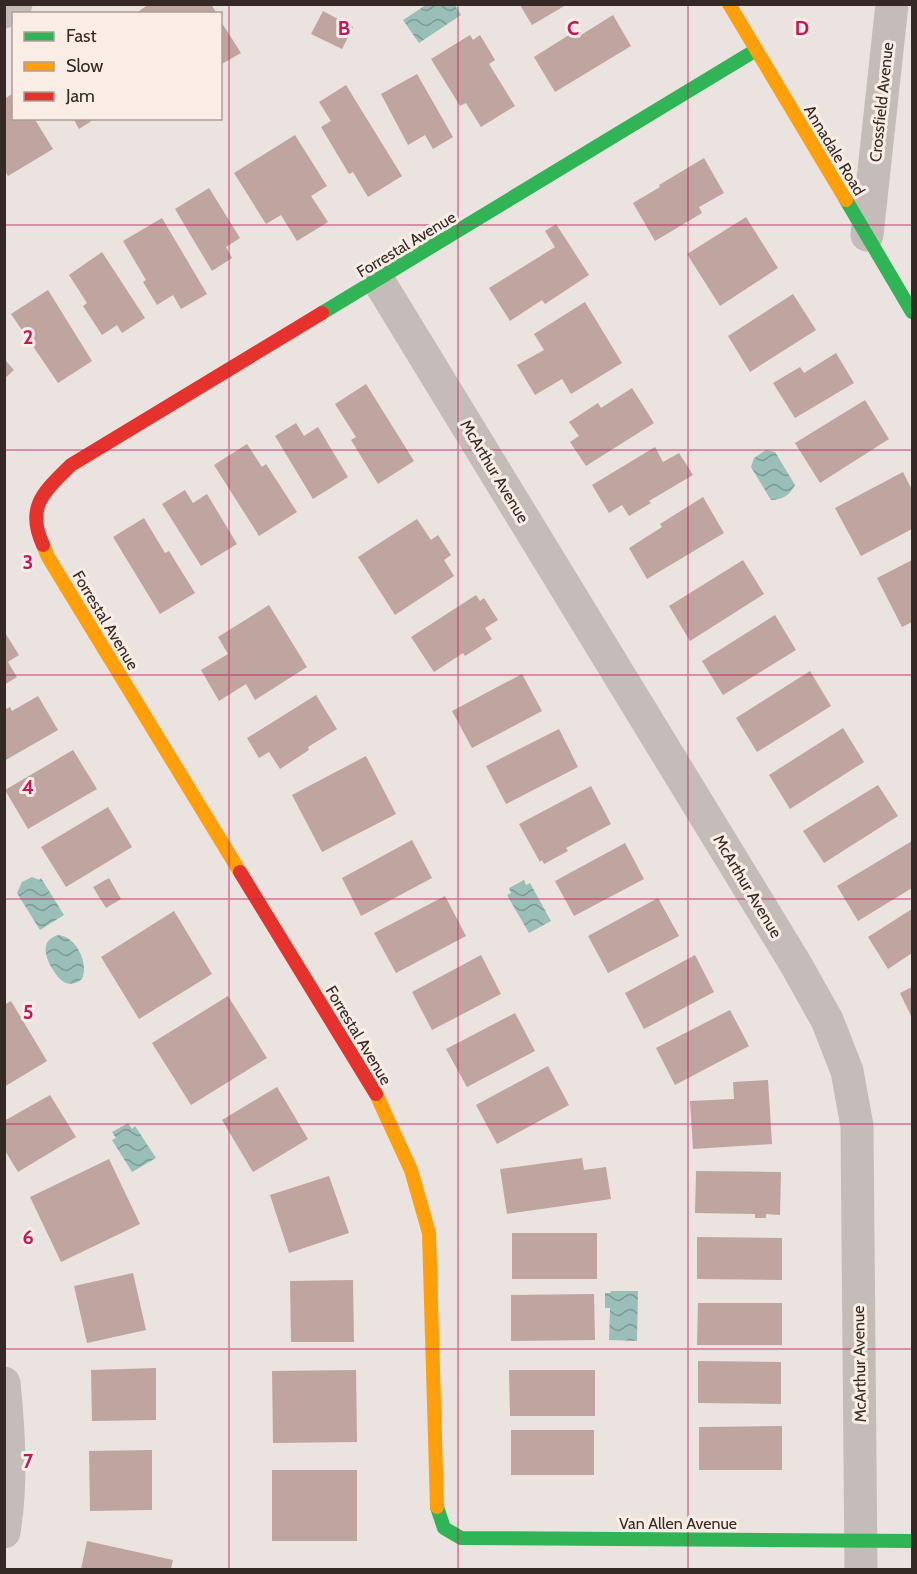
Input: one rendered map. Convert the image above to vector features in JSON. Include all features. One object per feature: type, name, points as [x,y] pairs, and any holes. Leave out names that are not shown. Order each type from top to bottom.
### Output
[{"type":"street","points":[[4,12],[16,4]]},
{"type":"street","name":"Annadale Road","points":[[729,4],[912,312]]},
{"type":"street","name":"Crossfield Avenue","points":[[867,235],[892,4]]},
{"type":"street","name":"Forrestal Avenue","points":[[445,1531],[437,1510],[429,1233],[411,1170],[374,1090],[48,557],[37,535],[34,513],[43,492],[71,465],[756,51]]},
{"type":"street","name":"McArthur Avenue","points":[[378,280],[795,963],[827,1020],[847,1071],[857,1126],[861,1555]]},
{"type":"street","points":[[4,1383],[9,1432],[9,1491],[4,1532]]},
{"type":"street","name":"Van Allen Avenue","points":[[445,1531],[462,1538],[861,1555],[912,1540]]},
{"type":"water","points":[[426,5],[455,5],[461,15],[419,43],[403,20]]},
{"type":"water","points":[[766,450],[775,452],[795,485],[791,492],[779,499],[771,500],[751,467],[754,458]]},
{"type":"water","points":[[32,877],[39,880],[41,878],[64,915],[40,930],[17,893],[22,882]]},
{"type":"water","points":[[524,880],[526,885],[530,883],[551,921],[529,933],[507,895],[511,893],[509,888]]},
{"type":"water","points":[[59,935],[71,940],[76,946],[84,966],[82,979],[71,984],[63,981],[56,974],[48,960],[47,943]]},
{"type":"water","points":[[128,1123],[132,1129],[135,1126],[156,1158],[132,1172],[112,1140],[116,1138],[112,1132]]},
{"type":"water","points":[[638,1291],[637,1341],[609,1340],[610,1308],[605,1308],[605,1293]]},
{"type":"building","points":[[149,4],[211,4],[216,12],[138,12]]},
{"type":"building","points":[[520,5],[566,5],[532,25]]},
{"type":"building","points":[[323,11],[353,27],[342,49],[311,34]]},
{"type":"building","points":[[613,15],[631,46],[555,92],[534,57],[577,30],[581,35]]},
{"type":"building","points":[[222,23],[241,53],[222,64]]},
{"type":"building","points":[[470,35],[473,40],[480,35],[495,60],[489,64],[515,106],[481,127],[466,103],[460,106],[431,59]]},
{"type":"building","points":[[417,74],[453,137],[433,149],[425,135],[408,145],[381,94]]},
{"type":"building","points":[[346,85],[402,176],[368,197],[353,172],[349,174],[321,127],[331,121],[319,102]]},
{"type":"building","points":[[12,94],[12,120],[35,120],[53,149],[8,176],[4,170],[4,99]]},
{"type":"building","points":[[74,120],[93,120],[79,129]]},
{"type":"building","points":[[295,135],[327,186],[311,196],[328,222],[297,241],[281,215],[266,224],[234,173]]},
{"type":"building","points":[[704,158],[724,193],[699,207],[702,213],[655,241],[633,203]]},
{"type":"building","points":[[209,188],[240,238],[226,247],[232,258],[212,271],[175,209]]},
{"type":"building","points":[[746,217],[778,268],[720,306],[687,254]]},
{"type":"building","points":[[162,218],[207,294],[181,309],[173,295],[157,305],[143,282],[146,280],[123,241]]},
{"type":"building","points":[[556,224],[589,275],[545,304],[542,300],[510,321],[489,288],[555,247],[545,231]]},
{"type":"building","points":[[102,252],[145,318],[122,333],[117,325],[102,335],[83,306],[87,303],[69,275]]},
{"type":"building","points":[[48,290],[92,361],[58,383],[11,314]]},
{"type":"building","points":[[793,294],[816,330],[750,372],[728,336]]},
{"type":"building","points":[[585,302],[622,363],[571,394],[562,379],[535,395],[517,365],[544,350],[534,334]]},
{"type":"building","points":[[836,353],[854,383],[795,418],[773,383],[800,367],[804,373]]},
{"type":"building","points":[[4,359],[14,370],[4,379]]},
{"type":"building","points":[[366,384],[414,461],[378,484],[351,440],[356,437],[335,404]]},
{"type":"building","points":[[632,388],[654,423],[586,466],[570,442],[579,436],[569,422],[598,403],[601,408]]},
{"type":"building","points":[[865,400],[889,439],[820,483],[795,443]]},
{"type":"building","points":[[296,423],[304,436],[318,427],[348,477],[313,499],[275,436]]},
{"type":"building","points":[[247,444],[262,467],[266,464],[297,512],[259,536],[214,465]]},
{"type":"building","points":[[655,447],[663,462],[679,453],[693,475],[649,501],[651,503],[629,516],[622,505],[609,513],[592,485]]},
{"type":"building","points":[[903,472],[912,490],[912,529],[861,556],[835,508]]},
{"type":"building","points":[[185,490],[193,503],[207,494],[237,544],[201,566],[162,504]]},
{"type":"building","points":[[703,497],[724,533],[647,579],[629,548],[662,527],[660,524]]},
{"type":"building","points":[[144,518],[165,553],[169,551],[195,593],[160,614],[113,537]]},
{"type":"building","points":[[417,519],[431,540],[438,535],[451,555],[444,560],[454,576],[395,615],[358,557]]},
{"type":"building","points":[[743,560],[764,594],[690,641],[669,606]]},
{"type":"building","points":[[912,560],[912,622],[902,627],[877,578]]},
{"type":"building","points":[[476,595],[480,601],[484,598],[498,620],[485,628],[492,639],[465,656],[463,653],[434,672],[411,637]]},
{"type":"building","points":[[269,605],[307,667],[255,700],[246,684],[219,701],[201,670],[228,654],[218,637]]},
{"type":"building","points":[[775,615],[796,650],[723,695],[702,661]]},
{"type":"building","points":[[4,631],[19,655],[8,662],[17,677],[4,685]]},
{"type":"building","points":[[810,671],[831,706],[757,752],[736,718]]},
{"type":"building","points":[[522,674],[542,711],[472,748],[452,711]]},
{"type":"building","points":[[316,695],[337,729],[308,747],[309,750],[280,769],[269,752],[259,758],[247,738]]},
{"type":"building","points":[[38,696],[58,730],[4,761],[4,710],[10,707],[12,711]]},
{"type":"building","points":[[843,728],[864,762],[790,809],[769,775]]},
{"type":"building","points":[[559,729],[578,767],[506,804],[486,766]]},
{"type":"building","points":[[73,750],[97,789],[28,829],[5,790]]},
{"type":"building","points":[[366,756],[396,814],[322,852],[292,795]]},
{"type":"building","points":[[878,785],[898,816],[824,863],[803,831]]},
{"type":"building","points":[[591,786],[611,824],[566,848],[568,851],[544,864],[542,860],[540,862],[519,824]]},
{"type":"building","points":[[108,807],[132,847],[66,887],[41,847]]},
{"type":"building","points":[[412,840],[432,878],[361,916],[342,878]]},
{"type":"building","points":[[912,841],[912,888],[858,921],[837,886]]},
{"type":"building","points":[[625,843],[644,879],[574,916],[555,881]]},
{"type":"building","points":[[109,878],[121,899],[106,908],[93,887]]},
{"type":"building","points":[[445,896],[466,936],[396,973],[374,933]]},
{"type":"building","points":[[658,898],[679,936],[608,973],[588,936]]},
{"type":"building","points":[[912,909],[912,953],[888,969],[868,937]]},
{"type":"building","points":[[174,911],[212,974],[139,1019],[101,957]]},
{"type":"building","points":[[481,955],[501,994],[432,1030],[412,992]]},
{"type":"building","points":[[695,955],[714,992],[644,1029],[625,993]]},
{"type":"building","points":[[912,987],[912,1018],[900,993]]},
{"type":"building","points":[[228,996],[267,1058],[191,1105],[152,1043]]},
{"type":"building","points":[[11,1001],[47,1061],[4,1087],[4,1005]]},
{"type":"building","points":[[730,1010],[749,1046],[675,1085],[656,1048]]},
{"type":"building","points":[[515,1013],[535,1051],[467,1087],[446,1049]]},
{"type":"building","points":[[548,1066],[569,1105],[497,1144],[476,1105]]},
{"type":"building","points":[[768,1080],[772,1144],[693,1149],[690,1101],[734,1099],[733,1082]]},
{"type":"building","points":[[277,1087],[308,1139],[253,1172],[222,1120]]},
{"type":"building","points":[[50,1095],[76,1137],[18,1172],[4,1149],[4,1121]]},
{"type":"building","points":[[582,1158],[584,1170],[606,1167],[611,1199],[507,1214],[500,1169]]},
{"type":"building","points":[[109,1159],[140,1224],[61,1262],[30,1197]]},
{"type":"building","points":[[696,1171],[781,1172],[780,1215],[766,1214],[766,1218],[755,1218],[755,1214],[695,1213]]},
{"type":"building","points":[[329,1176],[349,1233],[289,1253],[270,1195]]},
{"type":"building","points":[[512,1233],[597,1233],[597,1279],[512,1279]]},
{"type":"building","points":[[697,1237],[782,1238],[782,1280],[697,1279]]},
{"type":"building","points":[[133,1273],[146,1330],[87,1343],[74,1286]]},
{"type":"building","points":[[353,1280],[354,1342],[291,1342],[290,1281]]},
{"type":"building","points":[[594,1294],[595,1340],[511,1341],[511,1295]]},
{"type":"building","points":[[698,1303],[782,1303],[782,1345],[697,1345]]},
{"type":"building","points":[[698,1361],[781,1362],[781,1404],[698,1403]]},
{"type":"building","points":[[156,1368],[156,1420],[92,1421],[91,1370]]},
{"type":"building","points":[[356,1370],[357,1442],[273,1443],[272,1371]]},
{"type":"building","points":[[509,1370],[595,1370],[595,1416],[510,1416]]},
{"type":"building","points":[[782,1426],[782,1470],[699,1470],[699,1427]]},
{"type":"building","points":[[511,1430],[594,1430],[594,1475],[511,1475]]},
{"type":"building","points":[[152,1450],[152,1510],[90,1511],[89,1451]]},
{"type":"building","points":[[272,1470],[357,1470],[357,1541],[272,1541]]},
{"type":"building","points":[[87,1541],[173,1560],[171,1569],[81,1569]]},
{"type":"traffic: fast","points":[[322,313],[756,50]]},
{"type":"traffic: fast","points":[[846,200],[912,312]]},
{"type":"traffic: fast","points":[[437,1507],[444,1528],[461,1538],[912,1541]]},
{"type":"traffic: slow","points":[[729,4],[846,200]]},
{"type":"traffic: slow","points":[[43,545],[48,557],[240,872]]},
{"type":"traffic: slow","points":[[376,1094],[411,1170],[429,1233],[437,1507]]},
{"type":"traffic: jam","points":[[43,545],[36,520],[37,509],[46,491],[71,465],[322,313]]},
{"type":"traffic: jam","points":[[240,872],[376,1094]]}]
